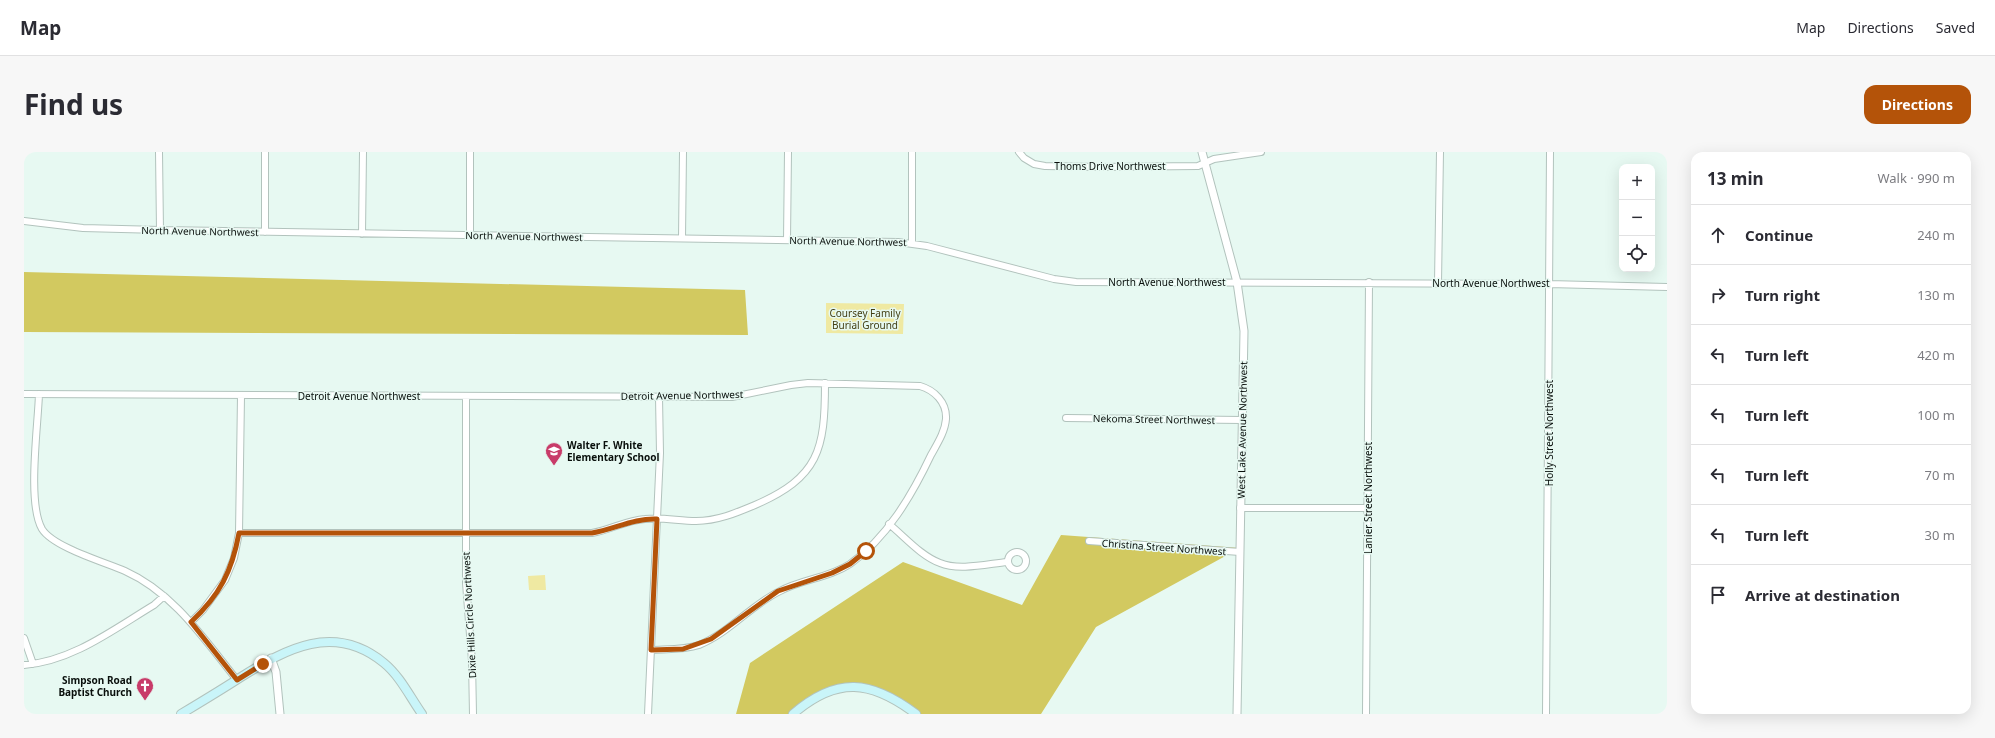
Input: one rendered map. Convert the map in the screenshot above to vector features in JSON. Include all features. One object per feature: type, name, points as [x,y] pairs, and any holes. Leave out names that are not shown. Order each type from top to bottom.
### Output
[{"type":"main road","points":[[180,714],[271,658],[299,646],[313,643],[343,644],[357,647],[383,662],[396,675],[422,714]]},
{"type":"main road","points":[[793,714],[818,695],[830,690],[850,686],[860,686],[877,691],[916,714]]},
{"type":"street","points":[[159,152],[160,230]]},
{"type":"street","points":[[265,152],[266,232]]},
{"type":"street","points":[[362,234],[363,152]]},
{"type":"street","points":[[470,152],[470,235]]},
{"type":"street","points":[[682,238],[683,152]]},
{"type":"street","points":[[787,240],[788,152]]},
{"type":"street","points":[[912,152],[912,243]]},
{"type":"street","name":"Thoms Drive Northwest","points":[[1018,152],[1034,164],[1045,166],[1198,166],[1214,159],[1261,152]]},
{"type":"street","name":"West Lake Avenue Northwest","points":[[1202,152],[1237,282],[1244,331],[1237,714]]},
{"type":"street","points":[[1438,283],[1440,152]]},
{"type":"street","name":"Holly Street Northwest","points":[[1546,714],[1550,152]]},
{"type":"street","name":"North Avenue Northwest","points":[[24,222],[83,228],[160,230],[912,243],[1054,279],[1076,282],[1369,282],[1667,287]]},
{"type":"street","name":"Lanier Street Northwest","points":[[1366,714],[1369,282]]},
{"type":"street","points":[[239,533],[592,533],[606,531],[633,520],[657,519],[697,521],[722,518],[774,497],[792,485],[809,467],[821,443],[825,421],[825,383]]},
{"type":"street","name":"Detroit Avenue Northwest","points":[[24,394],[732,397],[791,385],[825,383],[920,386],[934,392],[943,404],[946,418],[943,431],[913,492],[866,551],[850,564],[832,573],[778,591],[711,639],[683,649],[651,650]]},
{"type":"street","points":[[40,394],[34,496],[36,513],[42,529],[56,542],[126,572],[164,596],[191,622],[237,680]]},
{"type":"street","points":[[191,622],[204,610],[225,580],[234,558],[239,533],[241,396]]},
{"type":"street","name":"Dixie Hills Circle Northwest","points":[[466,396],[466,583],[472,661],[473,714]]},
{"type":"street","points":[[648,714],[660,453],[659,397]]},
{"type":"street","name":"Nekoma Street Northwest","points":[[1066,418],[1242,420]]},
{"type":"street","points":[[1240,508],[1368,508]]},
{"type":"street","points":[[889,524],[927,556],[941,564],[964,566],[1007,562]]},
{"type":"street","name":"Christina Street Northwest","points":[[1089,541],[1240,552]]},
{"type":"street","points":[[24,665],[59,658],[84,647],[154,605],[164,596]]},
{"type":"street","points":[[24,638],[33,664]]},
{"type":"street","points":[[271,658],[276,672],[280,714]]},
{"type":"green space","name":"Coursey Family Burial Ground","points":[[826,303],[904,304],[903,334],[826,333]]},
{"type":"green space","points":[[545,575],[546,590],[529,590],[528,576]]},
{"type":"shaded area","points":[[24,272],[745,290],[748,335],[24,332]]},
{"type":"shaded area","points":[[1061,535],[1240,548],[1096,627],[1041,714],[911,714],[891,693],[847,685],[796,714],[736,714],[750,663],[903,562],[1022,605]]},
{"type":"place","name":"Walter F. White Elementary School","points":[[554,466]]},
{"type":"place","name":"Simpson Road Baptist Church","points":[[145,701]]},
{"type":"route","points":[[263,664],[237,680],[191,622],[204,610],[225,580],[234,558],[239,533],[592,533],[606,531],[633,520],[657,519],[651,650],[683,649],[698,645],[711,639],[778,591],[792,585],[832,573],[850,564],[866,551]]}]
